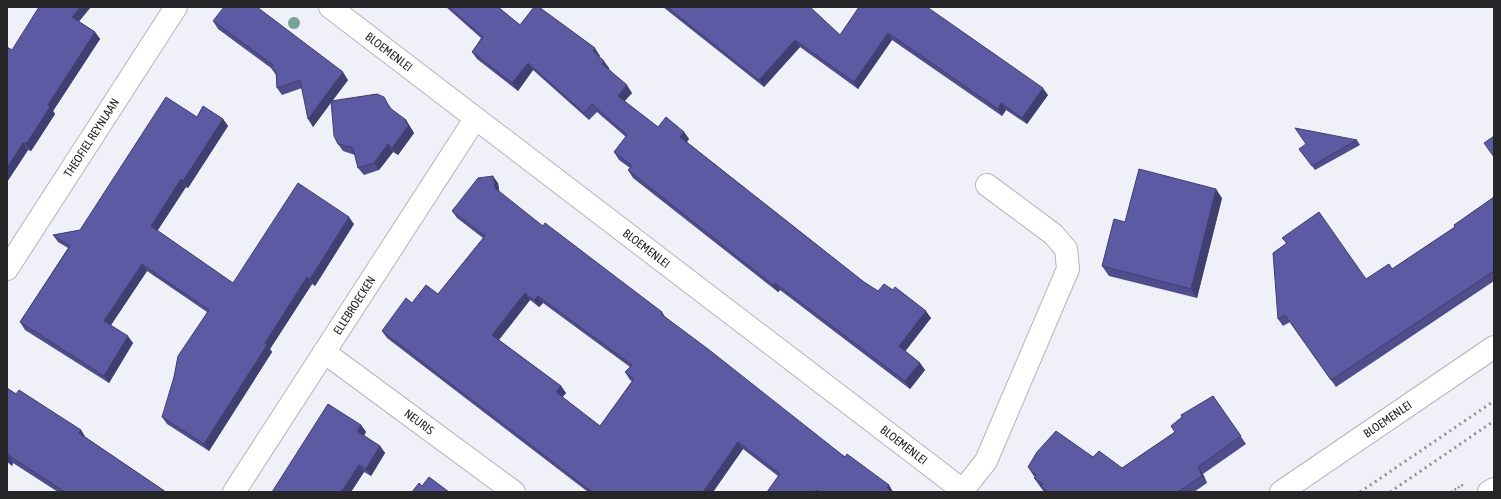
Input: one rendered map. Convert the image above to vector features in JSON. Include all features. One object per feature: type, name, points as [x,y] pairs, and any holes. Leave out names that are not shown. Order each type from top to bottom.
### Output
[{"type":"street","name":"THEOFIEL REYNLAAN","points":[[7,269],[176,7]]},
{"type":"street","name":"BLOEMENLEI","points":[[330,7],[964,491],[986,461],[1068,269],[1066,249],[1053,234],[987,185]]},
{"type":"street","name":"ELLEBROECKEN","points":[[234,492],[475,119]]},
{"type":"street","name":"BLOEMENLEI","points":[[1281,492],[1494,347]]},
{"type":"street","name":"NEURIS","points":[[324,352],[514,492]]},
{"type":"street","points":[[1489,492],[1494,488]]},
{"type":"building","points":[[39,7],[80,7],[72,17],[95,32],[48,105],[50,107],[32,135],[26,144],[23,143],[7,168],[7,47],[12,50]]},
{"type":"building","points":[[224,7],[257,7],[343,72],[308,119],[300,80],[277,88],[276,71],[271,67],[273,65],[213,21]]},
{"type":"building","points":[[449,7],[498,7],[520,25],[534,7],[539,7],[595,48],[593,51],[604,61],[602,64],[627,85],[618,96],[658,127],[666,117],[684,132],[680,137],[864,282],[878,291],[884,284],[893,290],[895,287],[926,311],[899,346],[920,363],[905,381],[775,283],[773,285],[628,170],[632,166],[614,152],[627,135],[592,104],[584,113],[528,63],[512,83],[472,52],[483,37]]},
{"type":"building","points":[[667,7],[810,7],[840,35],[859,7],[927,7],[1043,88],[1022,118],[1001,103],[998,109],[888,33],[854,82],[795,40],[759,80]]},
{"type":"building","points":[[377,94],[384,97],[390,108],[406,120],[405,122],[409,125],[392,148],[388,144],[374,163],[358,168],[353,148],[338,144],[334,136],[331,101]]},
{"type":"building","points":[[166,97],[197,117],[203,106],[223,119],[183,181],[181,179],[151,226],[233,283],[298,183],[349,217],[310,279],[307,277],[265,343],[267,345],[204,444],[162,417],[174,377],[178,356],[209,310],[142,264],[104,321],[128,336],[104,376],[20,322],[70,246],[53,235],[80,230]]},
{"type":"building","points":[[1295,128],[1357,140],[1312,166],[1299,149],[1306,144]]},
{"type":"building","points":[[1494,136],[1494,157],[1484,143]]},
{"type":"building","points":[[1139,169],[1216,189],[1191,289],[1102,266],[1114,219],[1125,222]]},
{"type":"building","points":[[493,176],[495,188],[539,223],[543,226],[545,223],[662,312],[661,314],[708,349],[841,454],[845,457],[847,454],[889,485],[887,488],[892,492],[819,492],[816,490],[815,492],[767,492],[780,474],[738,442],[703,492],[592,492],[382,331],[406,298],[412,303],[426,285],[438,294],[485,236],[452,211],[478,178]],"holes":[[[525,293],[534,300],[538,296],[632,365],[625,372],[634,379],[600,426],[556,392],[561,386],[492,335]]]},
{"type":"building","points":[[1494,197],[1494,271],[1331,380],[1285,315],[1278,319],[1273,253],[1287,243],[1282,238],[1319,212],[1366,279],[1389,264],[1392,269],[1455,227],[1454,225]]},
{"type":"building","points":[[7,388],[16,394],[19,390],[81,430],[79,433],[166,492],[65,492],[8,455],[7,457]]},
{"type":"building","points":[[1213,396],[1241,436],[1198,467],[1202,476],[1178,492],[1048,492],[1040,486],[1043,484],[1034,478],[1036,475],[1028,467],[1037,452],[1056,431],[1093,457],[1099,451],[1122,468],[1175,432],[1171,426],[1182,417],[1181,415]]},
{"type":"building","points":[[328,404],[361,425],[357,431],[380,446],[366,469],[359,465],[341,492],[272,492]]},
{"type":"building","points":[[429,477],[449,492],[412,492],[419,483],[422,486]]},
{"type":"railway","points":[[1360,492],[1494,401]]},
{"type":"railway","points":[[1390,492],[1494,421]]}]
